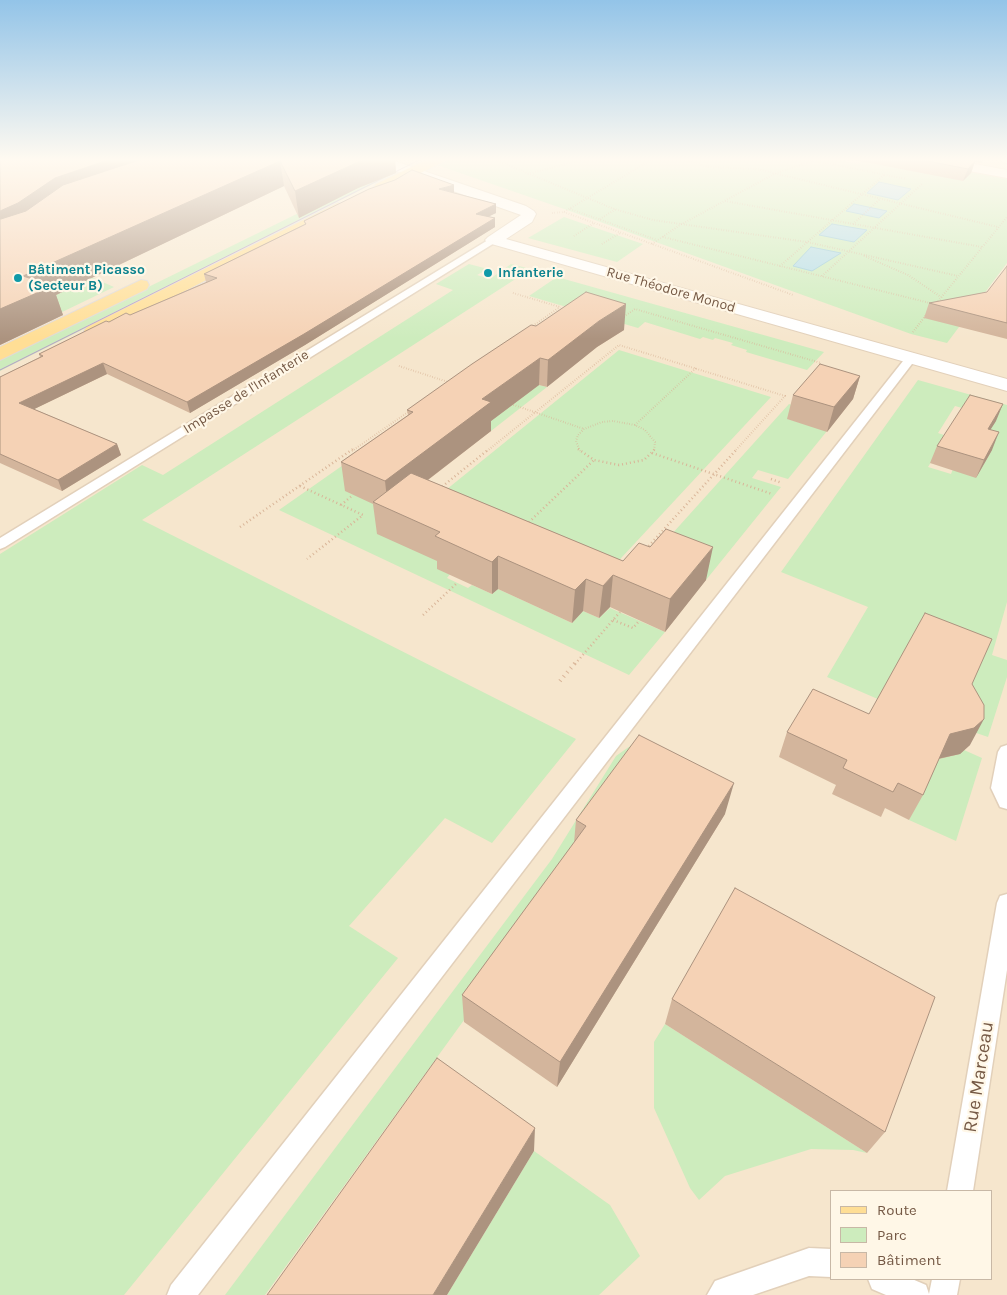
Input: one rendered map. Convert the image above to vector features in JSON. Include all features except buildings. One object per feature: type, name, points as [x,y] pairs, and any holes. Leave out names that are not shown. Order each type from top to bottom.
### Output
[{"type":"main road","points":[[80,337],[315,218]]},
{"type":"main road","points":[[0,354],[152,280]]},
{"type":"street","points":[[493,240],[527,218]]},
{"type":"street","name":"Rue Théodore Monod","points":[[493,240],[1007,385]]},
{"type":"lane","name":"Impasse de l'Infanterie","points":[[0,544],[493,240]]},
{"type":"lane","points":[[181,1295],[798,503],[903,356]]},
{"type":"lane","points":[[1007,752],[1000,788],[1007,801]]},
{"type":"lane","name":"Rue Marceau","points":[[960,1190],[1007,903]]},
{"type":"lane","points":[[721,1295],[725,1291],[809,1262],[830,1263]]},
{"type":"lane","points":[[884,1280],[916,1295]]},
{"type":"lane","points":[[943,1295],[946,1280]]},
{"type":"path","points":[[582,218],[798,297]]},
{"type":"path","points":[[648,218],[680,225],[808,242],[958,276]]},
{"type":"path","points":[[652,244],[692,218]]},
{"type":"path","points":[[823,218],[982,247]]},
{"type":"path","points":[[853,224],[859,218]]},
{"type":"path","points":[[822,276],[884,218]]},
{"type":"path","points":[[959,218],[998,228]]},
{"type":"path","points":[[903,356],[941,297],[1006,218]]},
{"type":"path","points":[[600,219],[657,240]]},
{"type":"path","points":[[780,266],[832,220]]},
{"type":"path","points":[[574,236],[594,223]]},
{"type":"path","points":[[663,236],[936,304]]},
{"type":"path","points":[[849,251],[908,275],[941,297]]},
{"type":"path","points":[[513,293],[568,309]]},
{"type":"path","points":[[529,328],[560,307]]},
{"type":"path","points":[[616,323],[635,309],[821,363]]},
{"type":"path","points":[[724,341],[729,336]]},
{"type":"path","points":[[435,492],[619,345],[785,396],[644,551]]},
{"type":"path","points":[[399,366],[458,386]]},
{"type":"path","points":[[635,425],[696,368]]},
{"type":"path","points":[[442,388],[458,378]]},
{"type":"path","points":[[509,403],[584,429]]},
{"type":"path","points":[[240,528],[412,410]]},
{"type":"path","points":[[404,415],[411,417]]},
{"type":"path","points":[[602,422],[624,422],[635,425],[652,435],[655,442],[655,448],[652,453],[644,460],[632,464],[613,465],[594,460],[584,455],[578,448],[576,441],[578,435],[584,429],[602,422]]},
{"type":"path","points":[[652,453],[798,503]]},
{"type":"path","points":[[522,529],[594,460]]},
{"type":"path","points":[[300,486],[363,514],[307,559]]},
{"type":"path","points":[[341,505],[353,495]]},
{"type":"path","points":[[423,615],[457,583]]},
{"type":"path","points":[[560,681],[620,612]]},
{"type":"path","points":[[613,620],[632,628],[639,621]]},
{"type":"shaded area","points":[[137,218],[1007,218],[1007,1295],[0,1295],[0,342],[70,268]]},
{"type":"green space","points":[[288,218],[304,218],[0,371],[0,360]]},
{"type":"green space","points":[[562,218],[568,218],[643,244],[617,262],[528,238]]},
{"type":"green space","points":[[590,218],[1007,218],[1007,263],[947,343],[911,334]]},
{"type":"green space","points":[[36,253],[114,287],[0,342]]},
{"type":"green space","points":[[469,264],[488,269],[477,275],[490,279],[511,264],[531,269],[142,520],[576,739],[492,843],[445,818],[349,926],[398,958],[124,1295],[0,1295],[0,554],[142,465],[163,475],[453,290],[436,284]]},
{"type":"green space","points":[[557,277],[824,352],[807,370],[746,352],[747,350],[731,345],[733,343],[715,338],[713,340],[703,337],[700,339],[645,322],[638,328],[529,296]]},
{"type":"green space","points":[[563,311],[539,385],[547,387],[491,431],[483,428],[492,420],[387,510],[442,564],[450,574],[447,578],[468,588],[472,585],[492,594],[498,589],[572,623],[583,611],[599,618],[610,608],[665,632],[629,675],[279,510]]},
{"type":"green space","points":[[619,350],[771,397],[609,571],[436,498]]},
{"type":"green space","points":[[918,380],[1007,405],[1007,602],[992,655],[1007,660],[1007,677],[988,737],[880,700],[827,677],[868,607],[781,572]],"holes":[[[955,406],[976,412],[951,474],[928,467],[947,436],[938,433]]]},
{"type":"green space","points":[[789,404],[798,407],[788,419],[827,431],[788,479],[758,470],[752,478],[781,487],[706,580],[662,561],[635,575]]},
{"type":"green space","points":[[633,744],[582,857],[265,1295],[225,1295],[552,859],[616,756]]},
{"type":"green space","points":[[964,750],[982,758],[956,841],[909,820],[938,757],[952,756]]},
{"type":"green space","points":[[665,1024],[867,1153],[853,1150],[811,1149],[725,1176],[699,1200],[690,1188],[654,1108],[654,1042]]},
{"type":"green space","points":[[534,1151],[610,1205],[640,1256],[599,1295],[447,1295]]},
{"type":"water","points":[[832,224],[867,230],[854,242],[819,235]]},
{"type":"water","points":[[811,247],[841,253],[812,271],[793,266]]},
{"type":"tram line","points":[[0,370],[302,218]]},
{"type":"place","name":"Infanterie","points":[[488,273]]},
{"type":"place","name":"Bâtiment Picasso (Secteur B)","points":[[18,278]]}]
